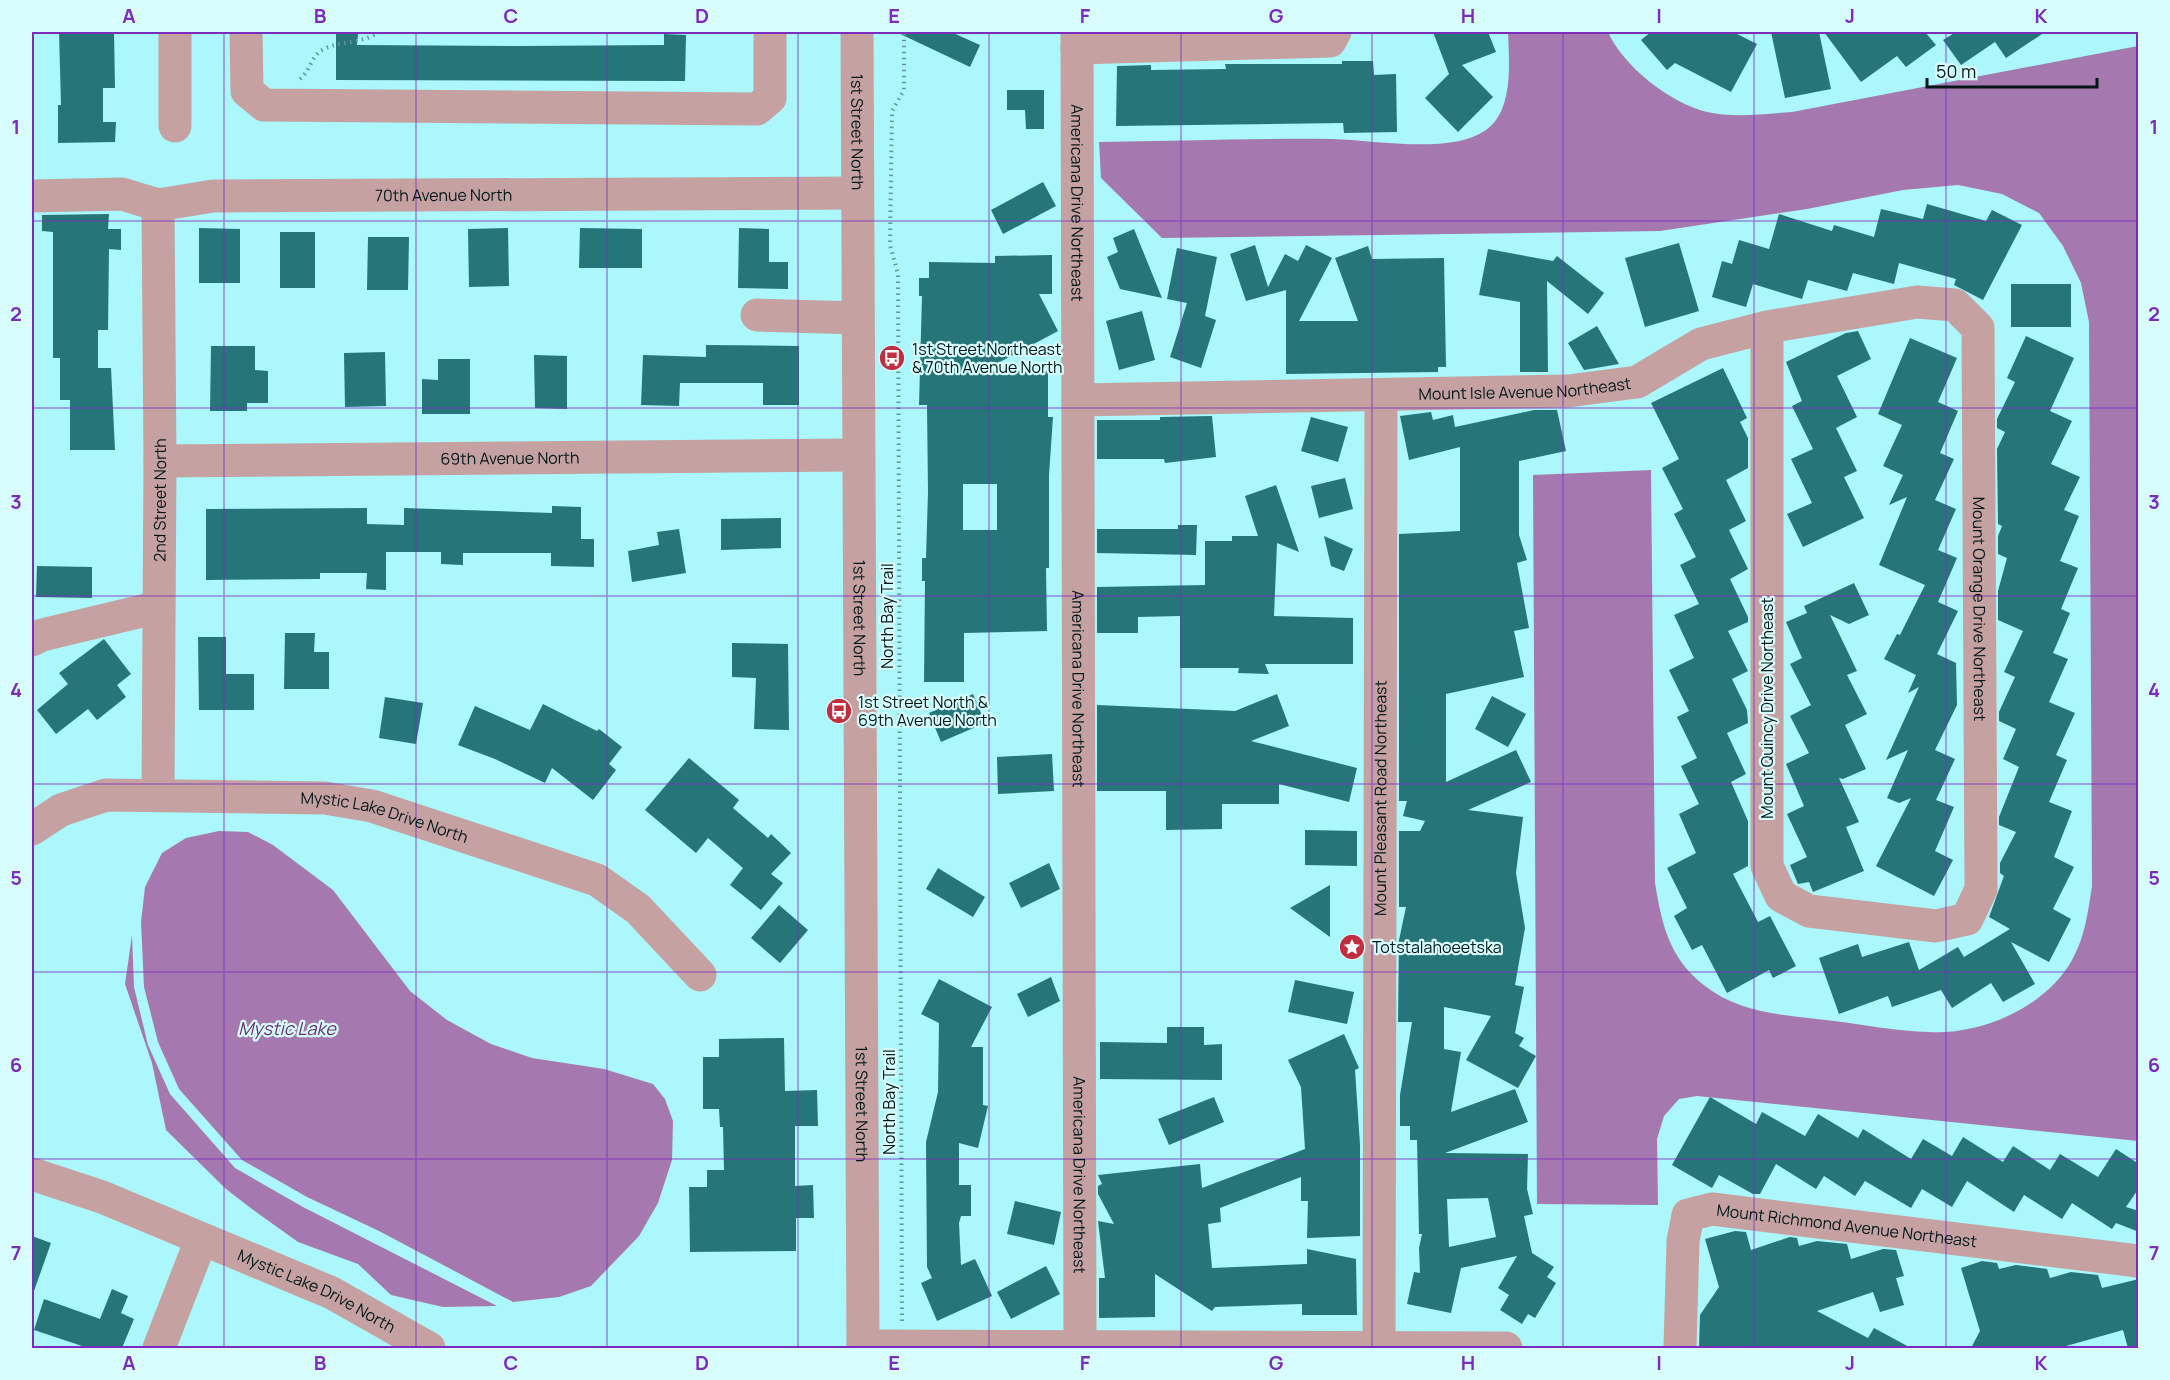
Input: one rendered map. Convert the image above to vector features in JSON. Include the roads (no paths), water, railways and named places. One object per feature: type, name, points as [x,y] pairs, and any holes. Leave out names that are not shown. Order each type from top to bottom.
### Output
[{"type":"street","points":[[175,32],[175,126]]},
{"type":"street","points":[[246,32],[246,91],[264,105],[757,109],[770,98],[770,32]]},
{"type":"street","name":"1st Street North","points":[[857,32],[863,1347]]},
{"type":"street","points":[[1077,40],[1330,41],[1335,32]]},
{"type":"street","name":"Americana Drive Northeast","points":[[1077,40],[1080,1346]]},
{"type":"street","name":"70th Avenue North","points":[[32,196],[122,194],[158,206],[213,196],[857,194]]},
{"type":"street","name":"2nd Street North","points":[[158,206],[160,461],[158,794]]},
{"type":"street","name":"Mount Isle Avenue Northeast","points":[[1078,400],[1568,392],[1637,382],[1701,344],[1767,327],[1917,302],[1954,305]]},
{"type":"street","name":"Mount Orange Drive Northeast","points":[[1954,305],[1978,328],[1981,889],[1966,918]]},
{"type":"street","points":[[757,315],[858,318]]},
{"type":"street","name":"Mount Quincy Drive Northeast","points":[[1767,327],[1767,866],[1782,896],[1809,911],[1936,926],[1966,918]]},
{"type":"street","name":"Mount Pleasant Road Northeast","points":[[1379,1346],[1381,396]]},
{"type":"street","name":"69th Avenue North","points":[[160,461],[858,456]]},
{"type":"street","points":[[32,640],[42,635],[159,607]]},
{"type":"street","name":"Mystic Lake Drive North","points":[[32,829],[61,810],[106,795],[325,798],[372,806],[597,880],[638,909],[700,975]]},
{"type":"street","name":"Mystic Lake Drive North","points":[[32,1174],[102,1197],[332,1293],[429,1348]]},
{"type":"street","name":"Mount Richmond Avenue Northeast","points":[[1680,1348],[1683,1241],[1688,1215],[1712,1209],[2139,1261]]},
{"type":"street","points":[[159,1348],[201,1240]]},
{"type":"street","points":[[863,1347],[902,1345],[1506,1348]]},
{"type":"water","points":[[1508,32],[1608,32],[1615,45],[1636,70],[1663,92],[1707,112],[1738,115],[1792,112],[2138,46],[2138,1141],[1697,1096],[1679,1099],[1664,1116],[1657,1139],[1658,1205],[1537,1204],[1533,475],[1651,470],[1655,883],[1664,927],[1683,964],[1705,986],[1719,996],[1766,1012],[1881,1028],[1929,1032],[1970,1029],[2011,1015],[2046,992],[2061,977],[2080,942],[2089,905],[2092,886],[2089,322],[2081,283],[2063,246],[2039,213],[2002,194],[1958,185],[1903,190],[1807,209],[1660,231],[1162,238],[1101,178],[1099,142],[1333,139],[1433,144],[1471,138],[1486,130],[1495,121],[1506,98],[1509,71]]},
{"type":"water","name":"Mystic Lake","points":[[219,831],[248,832],[273,845],[333,890],[410,991],[447,1020],[491,1044],[532,1058],[604,1069],[653,1084],[665,1099],[673,1121],[672,1160],[658,1203],[639,1236],[591,1286],[559,1297],[513,1302],[379,1231],[307,1197],[242,1160],[179,1089],[158,1042],[144,987],[141,922],[145,887],[162,853],[186,838]]},
{"type":"water","points":[[132,935],[134,987],[148,1045],[170,1094],[235,1168],[303,1207],[497,1306],[443,1307],[391,1295],[358,1264],[298,1242],[252,1209],[226,1189],[166,1130],[152,1063],[125,984]]},
{"type":"place","name":"1st Street Northeast & 70th Avenue North","points":[[892,358]]},
{"type":"place","name":"1st Street North & 69th Avenue North","points":[[839,711]]},
{"type":"place","name":"Totstalahoeetska","points":[[1352,947]]}]
